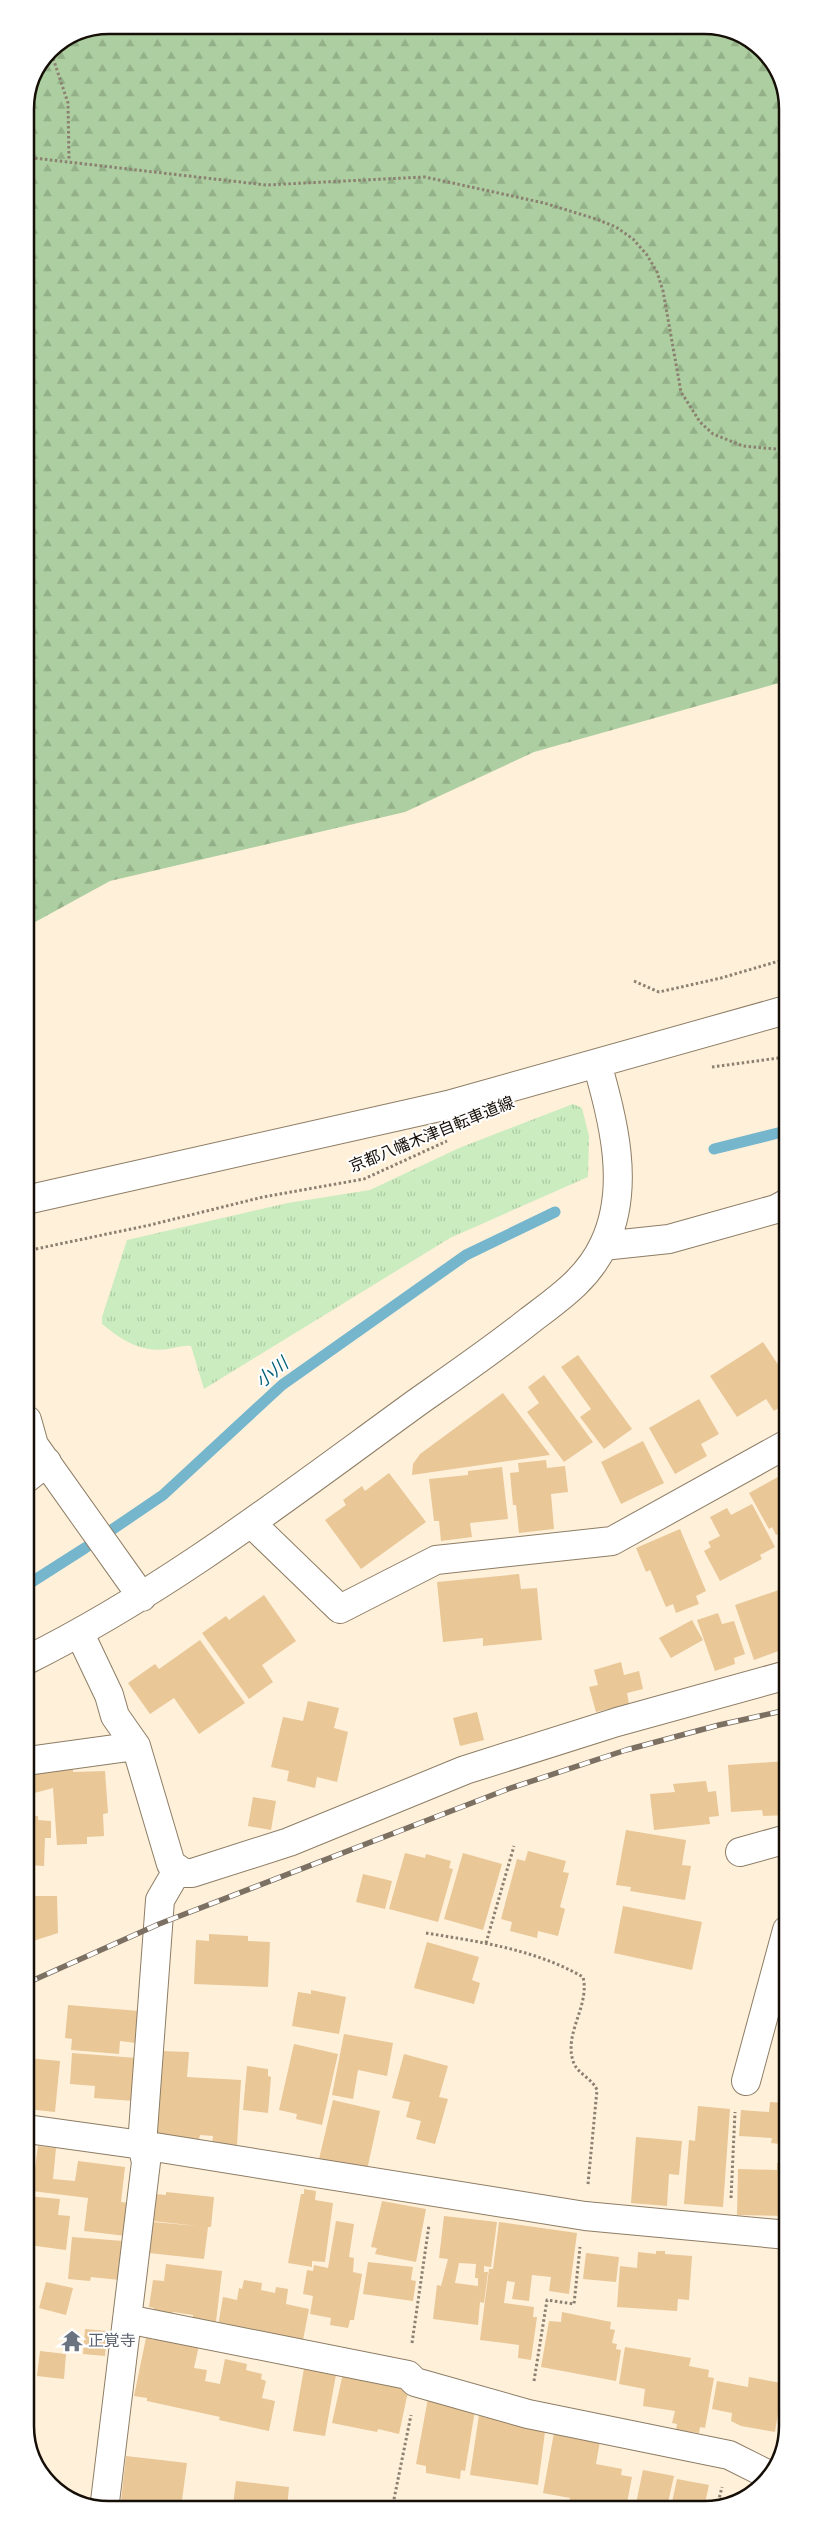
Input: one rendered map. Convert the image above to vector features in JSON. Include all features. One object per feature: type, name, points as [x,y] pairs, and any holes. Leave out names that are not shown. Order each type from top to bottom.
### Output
[{"type":"street","points":[[34,1198],[448,1105],[779,1012]]},
{"type":"street","points":[[34,1657],[80,1634],[142,1597],[251,1523],[504,1341],[566,1293],[590,1268],[604,1246],[613,1221],[618,1168],[615,1141],[597,1063]]},
{"type":"street","points":[[604,1246],[669,1239],[779,1207]]},
{"type":"street","points":[[34,1445],[37,1470],[67,1490],[142,1597]]},
{"type":"street","points":[[251,1523],[340,1609],[436,1560],[612,1540],[779,1448]]},
{"type":"street","points":[[80,1634],[109,1695],[115,1716],[136,1746],[167,1856],[171,1864],[178,1870],[192,1873],[289,1842],[465,1770],[617,1722],[779,1677]]},
{"type":"street","points":[[34,1760],[136,1746]]},
{"type":"street","points":[[740,1852],[779,1841]]},
{"type":"street","points":[[105,2501],[146,2162],[142,2145],[160,1900],[178,1870]]},
{"type":"street","points":[[746,2081],[779,1959]]},
{"type":"street","points":[[34,2130],[142,2145],[585,2216],[779,2234]]},
{"type":"street","points":[[128,2319],[411,2378],[528,2414],[730,2455],[764,2472]]},
{"type":"path","points":[[53,59],[68,103],[69,160]]},
{"type":"path","points":[[34,158],[69,160],[266,185],[425,177],[544,203],[596,219],[616,227],[633,239],[647,255],[657,272],[663,291],[681,392],[700,422],[713,434],[742,446],[779,449]]},
{"type":"path","points":[[634,981],[659,992],[721,978],[779,961]]},
{"type":"path","points":[[711,1067],[779,1058]]},
{"type":"path","name":"京都八幡木津自転車道線","points":[[34,1249],[150,1225],[263,1197],[364,1179],[450,1140]]},
{"type":"path","points":[[486,1943],[514,1846]]},
{"type":"path","points":[[426,1933],[508,1947],[549,1961],[583,1977],[584,1997],[571,2038],[570,2051],[577,2070],[593,2082],[597,2090],[585,2216],[574,2304],[547,2300],[528,2414]]},
{"type":"path","points":[[729,2231],[736,2089],[746,2081]]},
{"type":"path","points":[[394,2501],[411,2418],[411,2378],[434,2192]]},
{"type":"green space","points":[[108,34],[710,34],[733,39],[754,52],[772,75],[779,99],[779,683],[534,752],[405,812],[110,881],[34,923],[34,108],[39,80],[46,67],[67,46],[80,39]]},
{"type":"green space","points":[[573,1104],[582,1108],[589,1136],[588,1177],[450,1238],[204,1389],[191,1346],[158,1350],[140,1347],[124,1340],[102,1324],[102,1317],[127,1240],[288,1203],[370,1190],[459,1148]]},
{"type":"building","points":[[763,1342],[779,1366],[779,1408],[774,1411],[766,1399],[737,1417],[710,1376]]},
{"type":"building","points":[[578,1355],[632,1429],[604,1449],[580,1417],[591,1409],[561,1367]]},
{"type":"building","points":[[544,1375],[593,1442],[564,1462],[527,1412],[539,1403],[528,1387]]},
{"type":"building","points":[[503,1393],[550,1455],[412,1475],[413,1464],[420,1454]]},
{"type":"building","points":[[699,1399],[719,1434],[701,1444],[707,1456],[675,1474],[649,1428]]},
{"type":"building","points":[[643,1441],[664,1483],[621,1504],[601,1462]]},
{"type":"building","points":[[546,1460],[547,1468],[565,1466],[568,1492],[551,1494],[554,1529],[519,1533],[516,1505],[513,1505],[510,1473],[519,1472],[518,1463]]},
{"type":"building","points":[[502,1467],[508,1519],[470,1523],[472,1537],[441,1541],[439,1521],[434,1521],[429,1479],[468,1475],[468,1471]]},
{"type":"building","points":[[389,1473],[426,1522],[361,1569],[325,1520],[346,1505],[343,1500],[362,1486],[365,1491]]},
{"type":"building","points":[[779,1476],[779,1533],[776,1535],[772,1527],[769,1529],[749,1493]]},
{"type":"building","points":[[752,1504],[775,1547],[760,1555],[762,1559],[720,1581],[704,1551],[711,1547],[708,1542],[720,1536],[710,1517],[727,1508],[731,1515]]},
{"type":"building","points":[[680,1529],[706,1591],[696,1596],[699,1604],[676,1613],[673,1604],[666,1607],[650,1570],[646,1572],[636,1548]]},
{"type":"building","points":[[519,1574],[521,1589],[537,1588],[542,1640],[483,1646],[483,1638],[443,1642],[437,1582]]},
{"type":"building","points":[[779,1590],[779,1651],[754,1660],[735,1605]]},
{"type":"building","points":[[264,1595],[296,1641],[262,1665],[273,1682],[249,1699],[202,1633],[226,1616],[229,1620]]},
{"type":"building","points":[[718,1613],[722,1624],[734,1621],[745,1654],[734,1658],[735,1664],[715,1671],[697,1620]]},
{"type":"building","points":[[692,1620],[703,1640],[671,1658],[659,1638]]},
{"type":"building","points":[[200,1640],[245,1703],[199,1734],[174,1698],[150,1714],[128,1683],[155,1664],[159,1669]]},
{"type":"building","points":[[621,1662],[624,1675],[639,1671],[643,1689],[627,1693],[629,1704],[596,1712],[589,1687],[598,1685],[594,1670]]},
{"type":"building","points":[[308,1701],[339,1708],[334,1728],[348,1732],[337,1782],[317,1777],[315,1788],[287,1781],[289,1771],[271,1767],[283,1717],[303,1721]]},
{"type":"building","points":[[477,1712],[484,1740],[460,1746],[453,1718]]},
{"type":"building","points":[[779,1762],[779,1815],[763,1816],[762,1810],[731,1812],[728,1765]]},
{"type":"building","points":[[73,1769],[73,1772],[105,1771],[108,1813],[103,1814],[104,1836],[87,1837],[87,1844],[57,1845],[53,1788],[34,1793],[34,1774]]},
{"type":"building","points":[[706,1781],[708,1792],[716,1791],[719,1816],[709,1817],[710,1824],[654,1830],[650,1794],[675,1792],[673,1784]]},
{"type":"building","points":[[253,1797],[276,1801],[271,1830],[248,1826]]},
{"type":"building","points":[[34,1816],[38,1816],[38,1820],[51,1821],[51,1838],[45,1838],[44,1866],[34,1865]]},
{"type":"building","points":[[626,1830],[686,1840],[682,1865],[691,1866],[685,1900],[630,1891],[631,1887],[616,1885]]},
{"type":"building","points":[[528,1851],[566,1861],[563,1872],[569,1873],[560,1907],[565,1909],[558,1936],[538,1931],[537,1938],[510,1931],[512,1922],[501,1919],[517,1859],[525,1861]]},
{"type":"building","points":[[405,1853],[425,1858],[426,1854],[451,1861],[449,1868],[453,1869],[438,1922],[389,1909]]},
{"type":"building","points":[[463,1853],[502,1864],[483,1930],[444,1919]]},
{"type":"building","points":[[363,1874],[392,1881],[385,1909],[356,1902]]},
{"type":"building","points":[[34,1896],[57,1896],[58,1933],[34,1941]]},
{"type":"building","points":[[623,1906],[702,1922],[692,1970],[614,1953]]},
{"type":"building","points":[[209,1934],[248,1936],[248,1941],[270,1942],[268,1987],[194,1984],[196,1940],[209,1941]]},
{"type":"building","points":[[427,1942],[479,1957],[472,1980],[480,1983],[474,2004],[414,1988]]},
{"type":"building","points":[[311,1990],[346,1997],[339,2034],[292,2026],[298,1992],[311,1994]]},
{"type":"building","points":[[68,2005],[139,2011],[136,2043],[120,2041],[119,2054],[71,2050],[72,2039],[65,2038]]},
{"type":"building","points":[[344,2034],[393,2043],[387,2076],[358,2070],[353,2099],[332,2095]]},
{"type":"building","points":[[294,2044],[338,2054],[322,2125],[296,2119],[297,2114],[279,2110]]},
{"type":"building","points":[[161,2051],[189,2052],[187,2077],[241,2080],[237,2145],[212,2143],[213,2136],[200,2135],[199,2139],[155,2136]]},
{"type":"building","points":[[72,2053],[137,2058],[134,2101],[94,2098],[95,2086],[70,2084]]},
{"type":"building","points":[[404,2054],[448,2066],[439,2097],[448,2099],[435,2144],[416,2139],[421,2121],[406,2117],[410,2102],[392,2098]]},
{"type":"building","points":[[34,2059],[60,2061],[55,2112],[34,2110]]},
{"type":"building","points":[[247,2066],[268,2069],[268,2076],[271,2077],[268,2113],[243,2110]]},
{"type":"building","points":[[333,2100],[380,2111],[367,2170],[319,2159]]},
{"type":"building","points":[[770,2102],[779,2102],[779,2144],[771,2143],[772,2138],[739,2136],[741,2110],[769,2112]]},
{"type":"building","points":[[698,2106],[730,2109],[723,2207],[684,2204],[689,2140],[695,2141]]},
{"type":"building","points":[[636,2137],[682,2141],[679,2175],[669,2174],[667,2206],[631,2203]]},
{"type":"building","points":[[38,2146],[56,2148],[53,2179],[75,2181],[78,2161],[125,2167],[121,2202],[130,2203],[126,2236],[84,2231],[88,2198],[34,2191]]},
{"type":"building","points":[[777,2163],[779,2163],[779,2216],[737,2215],[738,2169],[777,2170]]},
{"type":"building","points":[[304,2189],[316,2191],[315,2200],[333,2203],[325,2262],[312,2261],[312,2267],[288,2263],[301,2194],[304,2194]]},
{"type":"building","points":[[166,2192],[214,2197],[211,2227],[208,2227],[204,2259],[149,2253],[152,2222],[199,2226],[152,2221],[155,2194],[166,2195]]},
{"type":"building","points":[[34,2197],[60,2199],[58,2215],[70,2216],[66,2250],[34,2246]]},
{"type":"building","points":[[382,2201],[426,2209],[416,2262],[375,2254],[377,2248],[371,2247]]},
{"type":"building","points":[[444,2216],[497,2222],[491,2267],[484,2266],[484,2272],[488,2272],[484,2303],[480,2302],[478,2325],[433,2319],[437,2285],[441,2286],[448,2259],[439,2258]],"holes":[[[459,2263],[476,2264],[475,2278],[478,2278],[478,2286],[455,2283]]]},
{"type":"building","points":[[336,2221],[354,2224],[349,2257],[354,2258],[353,2272],[362,2274],[354,2320],[350,2320],[348,2328],[330,2325],[331,2318],[310,2314],[313,2296],[303,2294],[307,2270],[313,2271],[314,2265],[328,2268]]},
{"type":"building","points":[[499,2222],[577,2233],[569,2294],[549,2291],[551,2277],[532,2275],[529,2301],[512,2299],[515,2282],[507,2281],[504,2303],[534,2307],[533,2317],[537,2317],[531,2360],[518,2358],[519,2345],[480,2340],[489,2269],[493,2269]]},
{"type":"building","points":[[72,2237],[123,2241],[120,2280],[91,2277],[90,2281],[68,2279]]},
{"type":"building","points":[[656,2251],[665,2251],[665,2254],[692,2256],[689,2300],[678,2299],[677,2311],[617,2307],[620,2266],[637,2268],[638,2252],[656,2254]]},
{"type":"building","points":[[586,2253],[619,2257],[616,2282],[583,2279]]},
{"type":"building","points":[[368,2262],[413,2267],[411,2280],[416,2281],[413,2301],[363,2294]]},
{"type":"building","points":[[166,2264],[222,2271],[216,2322],[193,2319],[193,2315],[173,2312],[172,2316],[153,2314],[154,2308],[149,2307],[153,2280],[164,2281]]},
{"type":"building","points":[[244,2280],[262,2283],[261,2290],[275,2293],[276,2287],[288,2289],[286,2304],[309,2309],[303,2340],[218,2326],[223,2297],[237,2300],[239,2288],[242,2289]]},
{"type":"building","points":[[46,2282],[73,2288],[66,2315],[39,2308]]},
{"type":"building","points":[[562,2312],[611,2322],[610,2329],[615,2330],[612,2343],[617,2344],[616,2349],[621,2350],[616,2381],[541,2367],[549,2321],[561,2322]]},
{"type":"building","points":[[85,2329],[107,2331],[105,2356],[83,2354]]},
{"type":"building","points":[[156,2332],[200,2341],[194,2368],[207,2370],[205,2381],[220,2384],[225,2359],[247,2364],[246,2370],[262,2374],[261,2379],[266,2381],[262,2398],[275,2401],[269,2431],[219,2420],[220,2417],[147,2401],[147,2398],[134,2396],[146,2338],[154,2340]]},
{"type":"building","points":[[625,2347],[691,2358],[689,2366],[709,2370],[708,2377],[714,2378],[705,2428],[700,2427],[699,2433],[676,2430],[677,2424],[672,2423],[675,2411],[643,2406],[645,2389],[619,2384]]},
{"type":"building","points":[[40,2351],[66,2354],[64,2379],[37,2376]]},
{"type":"building","points":[[305,2363],[337,2369],[325,2436],[293,2431]]},
{"type":"building","points":[[343,2373],[409,2387],[399,2434],[378,2429],[377,2432],[332,2423]]},
{"type":"building","points":[[749,2377],[779,2383],[779,2413],[775,2432],[741,2426],[731,2421],[732,2413],[712,2409],[717,2381],[748,2387]]},
{"type":"building","points":[[428,2398],[476,2404],[465,2471],[461,2470],[460,2479],[426,2473],[426,2466],[416,2464]]},
{"type":"building","points":[[479,2415],[543,2424],[542,2432],[545,2432],[538,2485],[470,2475]]},
{"type":"building","points":[[555,2427],[600,2441],[596,2464],[622,2469],[621,2475],[632,2477],[627,2501],[570,2501],[570,2498],[543,2493]]},
{"type":"building","points":[[126,2456],[187,2463],[182,2500],[190,2501],[121,2501]]},
{"type":"building","points":[[643,2470],[674,2476],[668,2501],[636,2501]]},
{"type":"building","points":[[677,2479],[709,2485],[705,2501],[672,2501]]},
{"type":"building","points":[[236,2481],[289,2487],[288,2501],[234,2501]]},
{"type":"waterway","name":"小川","points":[[714,1149],[779,1133]]},
{"type":"waterway","name":"小川","points":[[34,1581],[163,1495],[282,1385],[466,1255],[555,1212]]},
{"type":"railway","points":[[34,1980],[159,1924],[508,1789],[626,1750],[719,1725],[779,1712]]},
{"type":"place","name":"正覚寺","points":[[72,2341]]}]
